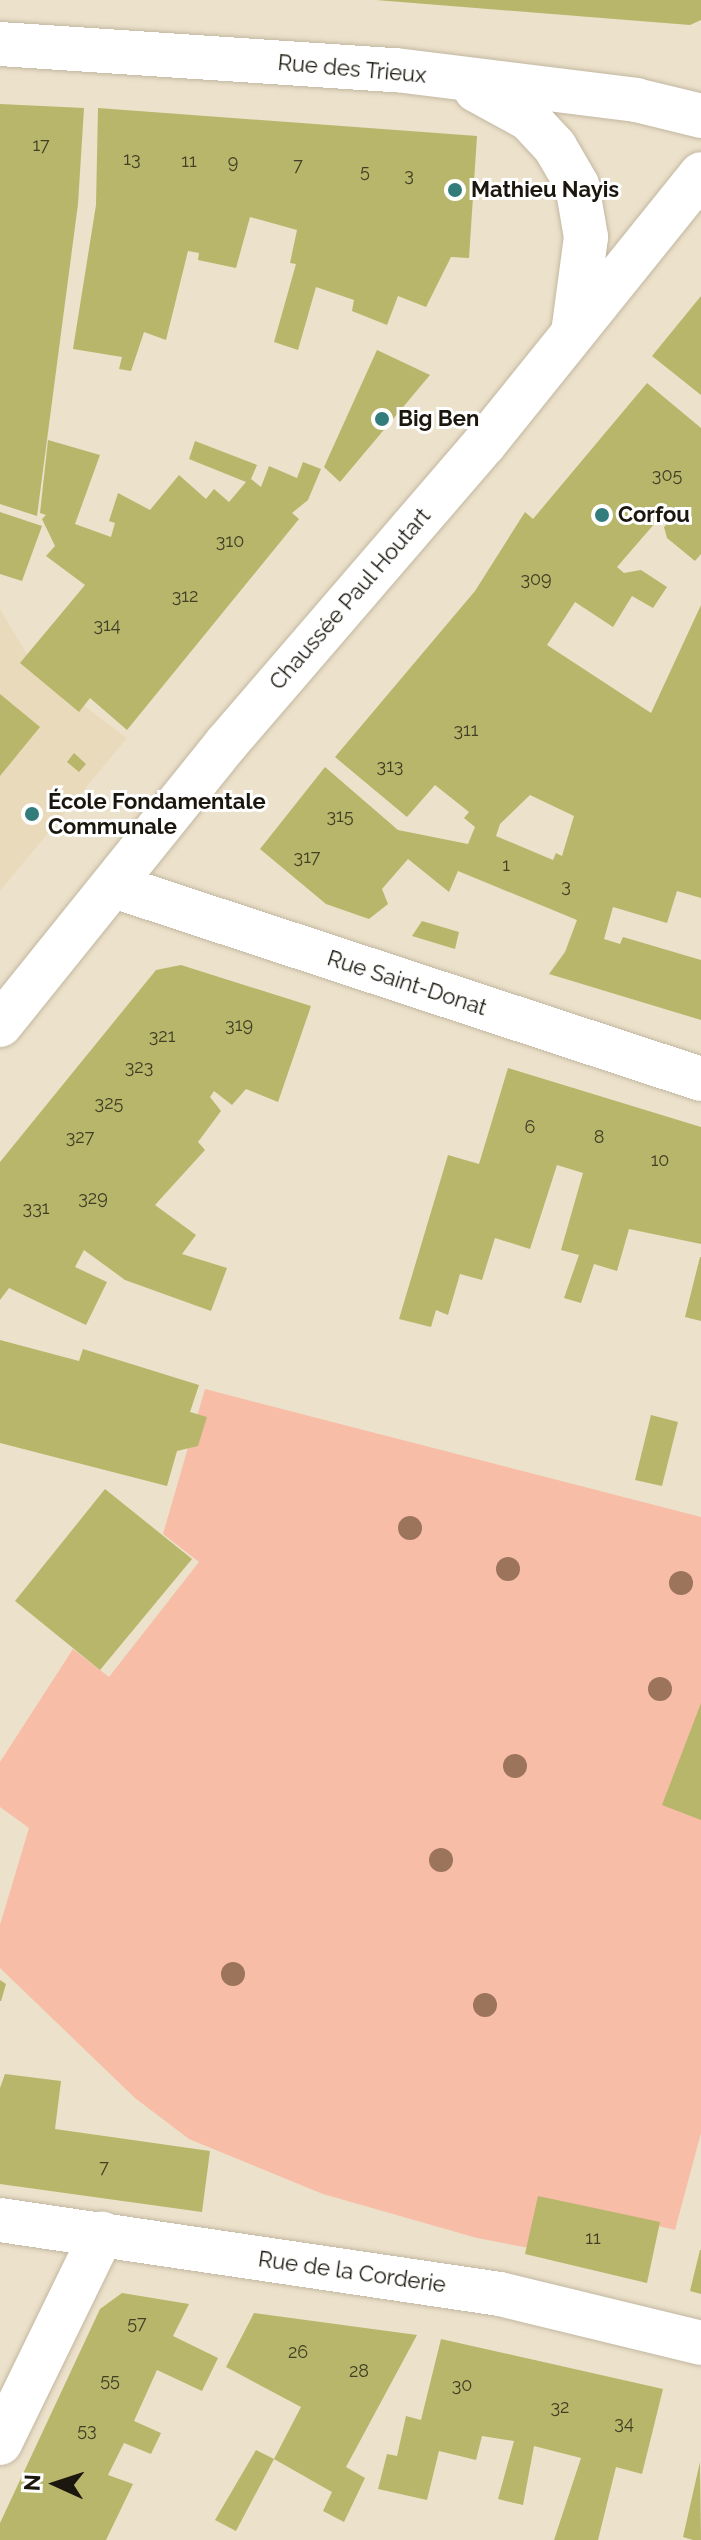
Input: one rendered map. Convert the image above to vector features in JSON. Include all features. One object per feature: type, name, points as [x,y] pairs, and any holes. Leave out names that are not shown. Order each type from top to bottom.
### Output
[{"type":"street","name":"Rue des Trieux","points":[[0,44],[452,78],[636,100],[701,116]]},
{"type":"street","points":[[452,78],[529,119],[555,147],[577,185],[586,237],[573,333]]},
{"type":"street","name":"Chaussée Paul Houtart","points":[[0,1025],[226,744],[573,333],[701,174]]},
{"type":"street","name":"Rue Saint-Donat","points":[[114,886],[701,1079]]},
{"type":"street","name":"Rue de la Corderie","points":[[0,2220],[500,2294],[701,2343]]},
{"type":"street","points":[[0,2443],[102,2234]]},
{"type":"shaded area","name":"École Fondamentale Communale","points":[[0,609],[36,670],[127,738],[0,891]]},
{"type":"shaded area","points":[[205,1389],[701,1517],[701,2133],[675,2230],[558,2201],[545,2251],[477,2238],[323,2194],[189,2139],[135,2098],[0,1968],[0,1925],[29,1828],[0,1807],[0,1762],[73,1649],[109,1677],[199,1562],[163,1534]]},
{"type":"building","points":[[376,0],[701,0],[701,20],[690,25]]},
{"type":"building","points":[[0,104],[84,108],[78,204],[37,516],[0,504]]},
{"type":"building","points":[[98,108],[477,136],[469,258],[451,257],[426,307],[398,296],[387,325],[352,311],[354,300],[316,287],[298,350],[274,342],[296,264],[290,263],[297,230],[250,217],[236,268],[198,260],[199,253],[188,251],[166,340],[144,332],[131,371],[119,369],[122,357],[73,349],[96,205]]},
{"type":"building","points":[[701,296],[701,395],[652,356]]},
{"type":"building","points":[[377,350],[430,375],[340,482],[324,467]]},
{"type":"building","points":[[647,383],[701,428],[701,554],[695,561],[667,538],[664,527],[670,521],[662,515],[617,567],[624,573],[641,570],[667,587],[653,608],[632,596],[613,627],[575,602],[547,645],[651,713],[701,605],[701,898],[677,891],[667,923],[613,907],[604,939],[620,944],[623,937],[701,960],[701,1020],[549,974],[565,952],[577,920],[458,871],[449,892],[408,859],[382,889],[388,904],[369,919],[326,904],[260,849],[325,767],[398,830],[468,844],[475,827],[464,818],[469,812],[435,785],[407,817],[335,757],[475,591],[525,512],[533,519]],"holes":[[[530,795],[574,816],[562,856],[556,853],[553,860],[496,836],[500,824]]]},
{"type":"building","points":[[48,440],[100,455],[75,524],[111,537],[115,523],[109,521],[118,493],[150,510],[179,475],[206,499],[214,489],[229,502],[246,482],[189,459],[195,441],[257,465],[251,479],[261,487],[269,466],[297,478],[303,462],[321,469],[308,500],[292,513],[299,519],[127,730],[90,698],[79,712],[20,663],[85,585],[46,556],[55,546],[42,519],[46,515],[40,513]]},
{"type":"building","points":[[0,512],[42,526],[22,581],[0,574]]},
{"type":"building","points":[[0,694],[40,727],[0,776]]},
{"type":"building","points":[[74,753],[86,764],[79,772],[67,762]]},
{"type":"building","points":[[422,921],[459,932],[455,949],[412,936]]},
{"type":"building","points":[[181,965],[311,1006],[278,1102],[246,1089],[232,1105],[214,1091],[210,1097],[221,1111],[198,1142],[205,1150],[155,1205],[196,1235],[182,1254],[227,1268],[211,1311],[125,1280],[84,1250],[75,1267],[107,1282],[86,1325],[9,1288],[0,1300],[0,1162],[156,970]]},
{"type":"building","points":[[508,1068],[701,1127],[701,1244],[629,1229],[617,1271],[594,1264],[581,1303],[564,1298],[579,1255],[561,1250],[583,1173],[557,1165],[530,1249],[495,1238],[482,1280],[460,1274],[448,1315],[436,1310],[431,1327],[399,1319],[448,1155],[479,1164]]},
{"type":"building","points":[[701,1257],[701,1321],[685,1317]]},
{"type":"building","points":[[0,1340],[79,1361],[83,1349],[199,1385],[190,1412],[207,1417],[198,1446],[177,1451],[167,1486],[0,1443]]},
{"type":"building","points":[[651,1415],[678,1422],[662,1486],[635,1480]]},
{"type":"building","points":[[105,1489],[192,1559],[100,1670],[15,1601]]},
{"type":"building","points":[[701,1703],[701,1820],[662,1805]]},
{"type":"building","points":[[0,1980],[6,1984],[1,2001],[0,2001]]},
{"type":"building","points":[[5,2074],[61,2081],[55,2129],[210,2151],[202,2212],[0,2184],[0,2088]]},
{"type":"building","points":[[538,2196],[660,2222],[647,2283],[525,2254]]},
{"type":"building","points":[[701,2250],[701,2294],[690,2291]]},
{"type":"building","points":[[122,2293],[189,2304],[173,2336],[218,2358],[202,2391],[157,2370],[134,2421],[161,2433],[151,2454],[124,2443],[108,2475],[133,2484],[106,2540],[0,2540],[0,2523],[100,2309]]},
{"type":"building","points":[[254,2313],[417,2335],[346,2467],[365,2478],[344,2522],[323,2511],[332,2492],[274,2459],[301,2407],[226,2367]]},
{"type":"building","points":[[441,2339],[663,2389],[642,2474],[616,2467],[598,2540],[554,2540],[581,2458],[534,2446],[523,2505],[498,2499],[514,2441],[482,2436],[476,2460],[439,2451],[427,2500],[378,2489],[387,2454],[397,2456],[406,2416],[421,2420]]},
{"type":"building","points":[[256,2450],[274,2459],[236,2531],[215,2520]]},
{"type":"building","points":[[700,2462],[701,2540],[693,2540],[683,2537]]},
{"type":"place","name":"Mathieu Nayis","points":[[455,190]]},
{"type":"place","name":"Big Ben","points":[[382,419]]},
{"type":"place","name":"Corfou","points":[[602,515]]},
{"type":"place","name":"École Fondamentale Communale","points":[[32,814]]}]
